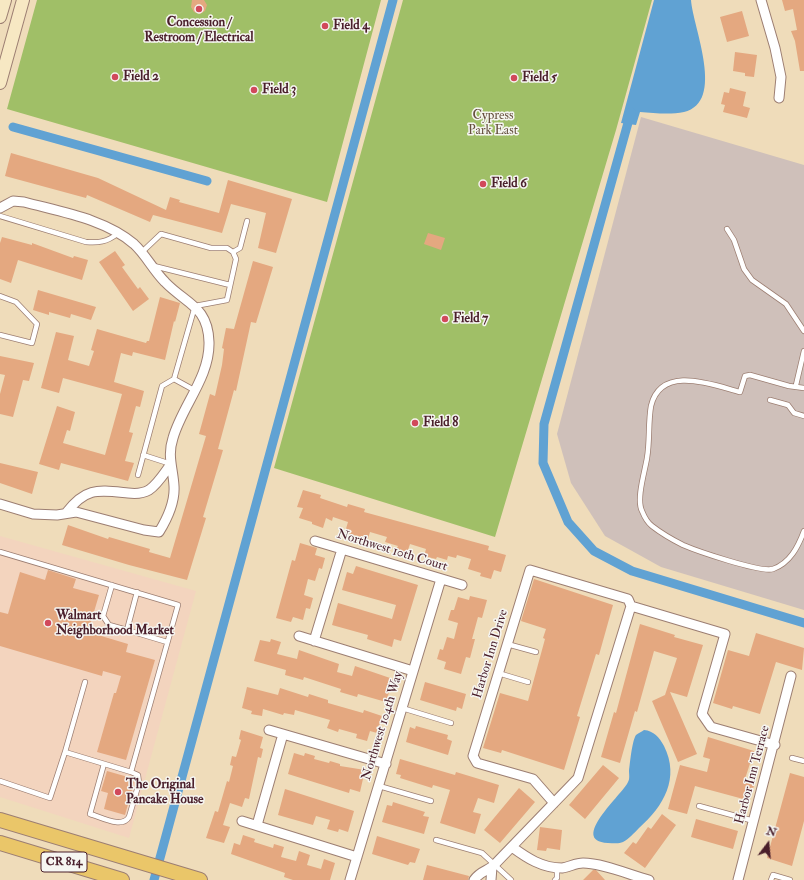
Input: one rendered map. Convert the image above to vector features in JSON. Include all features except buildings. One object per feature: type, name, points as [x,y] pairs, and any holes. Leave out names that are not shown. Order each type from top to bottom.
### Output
[{"type":"main road","points":[[0,17],[5,0]]},
{"type":"main road","points":[[0,83],[23,0]]},
{"type":"main road","name":"CR 814","points":[[0,820],[200,880]]},
{"type":"main road","name":"CR 814","points":[[0,843],[122,880]]},
{"type":"street","points":[[761,0],[775,48],[781,77],[779,98]]},
{"type":"street","points":[[0,208],[13,201],[24,202],[91,221],[132,243],[154,266],[164,281],[196,306],[203,316],[208,330],[209,343],[208,359],[178,422],[172,439],[169,453],[175,488],[167,518],[159,532],[144,530],[76,512],[57,515],[33,514],[0,504]]},
{"type":"street","points":[[66,513],[75,501],[88,493],[99,490],[140,494],[150,489],[171,464]]},
{"type":"street","name":"Northwest 10th Court","points":[[315,541],[462,585]]},
{"type":"street","points":[[314,641],[342,549]]},
{"type":"street","name":"Harbor Inn Drive","points":[[554,803],[533,779],[477,763],[473,756],[530,570],[628,599],[631,606],[725,634],[702,714],[711,727],[775,745]]},
{"type":"street","name":"Northwest 104th Way","points":[[350,880],[441,579]]},
{"type":"street","points":[[474,880],[482,871],[494,866],[578,778],[631,606]]},
{"type":"street","points":[[299,636],[413,671]]},
{"type":"street","name":"Harbor Inn Terrace","points":[[738,880],[775,745],[792,676]]},
{"type":"street","points":[[269,730],[386,764]]},
{"type":"street","points":[[258,825],[283,734]]},
{"type":"street","points":[[242,821],[357,857]]},
{"type":"street","points":[[512,847],[527,858],[539,864],[557,867],[583,863],[598,865],[649,880]]},
{"type":"street","points":[[491,880],[494,866]]},
{"type":"lane","points":[[0,216],[86,242],[97,243],[110,240],[117,234]]},
{"type":"lane","points":[[233,252],[240,248],[248,221]]},
{"type":"lane","points":[[727,229],[734,240],[744,269],[752,280],[786,304],[804,331]]},
{"type":"lane","points":[[138,475],[162,386],[174,379],[196,306],[227,300],[236,259],[233,252],[227,248],[211,248],[161,234],[142,252]]},
{"type":"lane","points":[[154,266],[230,285]]},
{"type":"lane","points":[[0,296],[16,302],[37,324],[32,343],[0,335]]},
{"type":"lane","points":[[796,385],[804,351]]},
{"type":"lane","points":[[804,388],[796,385],[789,386],[750,375],[745,376],[740,392],[689,379],[677,380],[668,384],[658,393],[651,406],[648,451],[640,491],[641,510],[650,525],[683,544],[750,567],[771,570],[790,558],[797,548],[804,531]]},
{"type":"lane","points":[[174,379],[194,390]]},
{"type":"lane","points":[[770,400],[788,405],[794,413],[804,416]]},
{"type":"lane","points":[[144,455],[171,464]]},
{"type":"lane","points":[[0,552],[178,605],[131,772]]},
{"type":"lane","points":[[112,585],[103,616],[109,625],[167,642]]},
{"type":"lane","points":[[127,630],[137,592]]},
{"type":"lane","points":[[507,644],[536,652]]},
{"type":"lane","points":[[498,673],[528,682]]},
{"type":"lane","points":[[0,782],[50,798],[85,682]]},
{"type":"lane","points":[[402,708],[451,723]]},
{"type":"lane","points":[[65,752],[131,772],[138,775],[139,783],[129,817],[126,821],[121,823],[90,814],[104,764]]},
{"type":"lane","points":[[792,758],[804,761]]},
{"type":"lane","points":[[379,786],[431,801]]},
{"type":"lane","points":[[699,806],[754,821]]},
{"type":"lane","points":[[436,840],[482,853],[494,866],[511,880]]},
{"type":"lane","points":[[555,880],[557,878],[557,867]]},
{"type":"lane","points":[[771,880],[773,875],[790,880]]},
{"type":"shaded area","points":[[641,117],[804,165],[804,610],[661,567],[605,536],[571,483],[557,434]]},
{"type":"shaded area","points":[[0,536],[196,591],[129,838],[0,797]]},
{"type":"green space","points":[[37,0],[381,0],[327,202],[7,109]]},
{"type":"green space","name":"Cypress Park East","points":[[403,0],[652,0],[616,130],[495,537],[274,468]]},
{"type":"water","points":[[654,0],[691,0],[704,63],[705,80],[703,94],[696,105],[684,112],[668,114],[640,112],[636,125],[621,123]]},
{"type":"water","points":[[644,730],[653,733],[658,737],[669,758],[670,780],[667,791],[656,810],[623,842],[608,843],[597,840],[594,834],[595,826],[601,816],[629,781],[632,747],[636,735]]},
{"type":"waterway","points":[[154,880],[393,0]]},
{"type":"waterway","points":[[631,112],[544,424],[543,463],[568,522],[594,551],[632,571],[804,623]]},
{"type":"waterway","points":[[13,127],[207,181]]},
{"type":"place","name":"Concession / Restroom / Electrical","points":[[199,9]]},
{"type":"place","name":"Field 4","points":[[325,26]]},
{"type":"place","name":"Field 2","points":[[115,77]]},
{"type":"place","name":"Field 5","points":[[514,78]]},
{"type":"place","name":"Field 3","points":[[254,90]]},
{"type":"place","name":"Field 6","points":[[483,184]]},
{"type":"place","name":"Field 7","points":[[445,319]]},
{"type":"place","name":"Field 8","points":[[415,423]]},
{"type":"place","name":"Walmart Neighborhood Market","points":[[48,623]]},
{"type":"place","name":"The Original Pancake House","points":[[118,792]]}]
